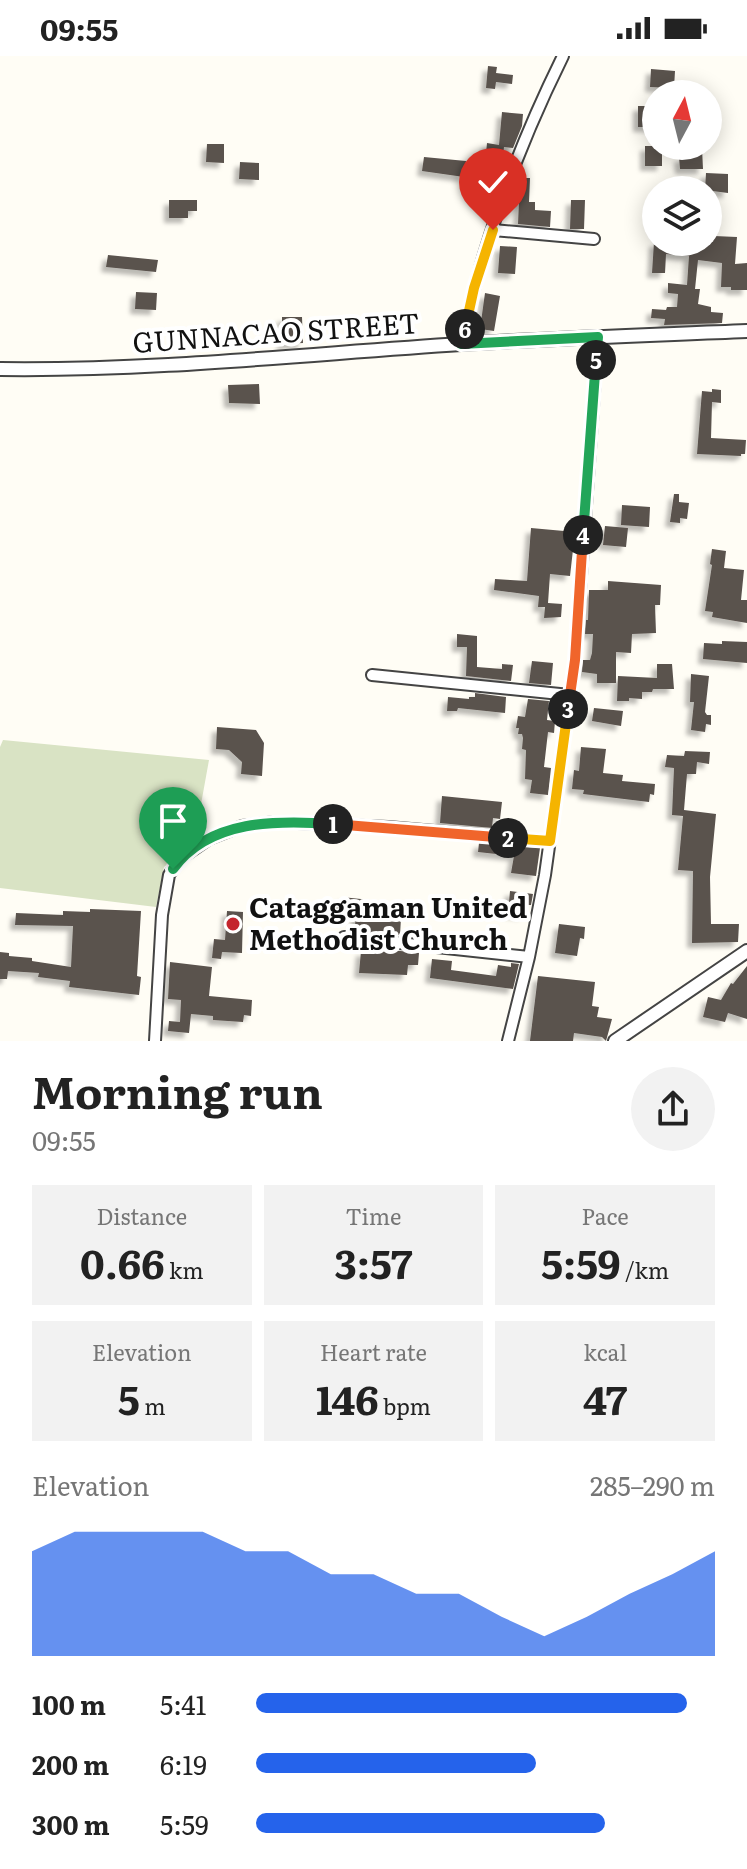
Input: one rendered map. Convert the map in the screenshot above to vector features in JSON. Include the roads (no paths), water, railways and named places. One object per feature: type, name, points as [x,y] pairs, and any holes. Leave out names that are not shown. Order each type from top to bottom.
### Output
[{"type":"street","points":[[461,344],[474,288],[523,144],[563,56]]},
{"type":"street","points":[[493,230],[594,239]]},
{"type":"street","name":"GUNNACAO STREET","points":[[0,369],[85,370],[192,365],[461,344],[747,331]]},
{"type":"street","points":[[508,1041],[529,957],[550,841],[575,660],[598,337]]},
{"type":"street","points":[[372,675],[570,695]]},
{"type":"street","points":[[155,1041],[162,915],[169,875],[180,859],[209,839],[242,826],[275,822],[388,827],[550,841]]},
{"type":"street","points":[[344,937],[529,957]]},
{"type":"street","points":[[615,1041],[747,951]]},
{"type":"place","name":"Cataggaman United Methodist Church","points":[[233,924]]}]
